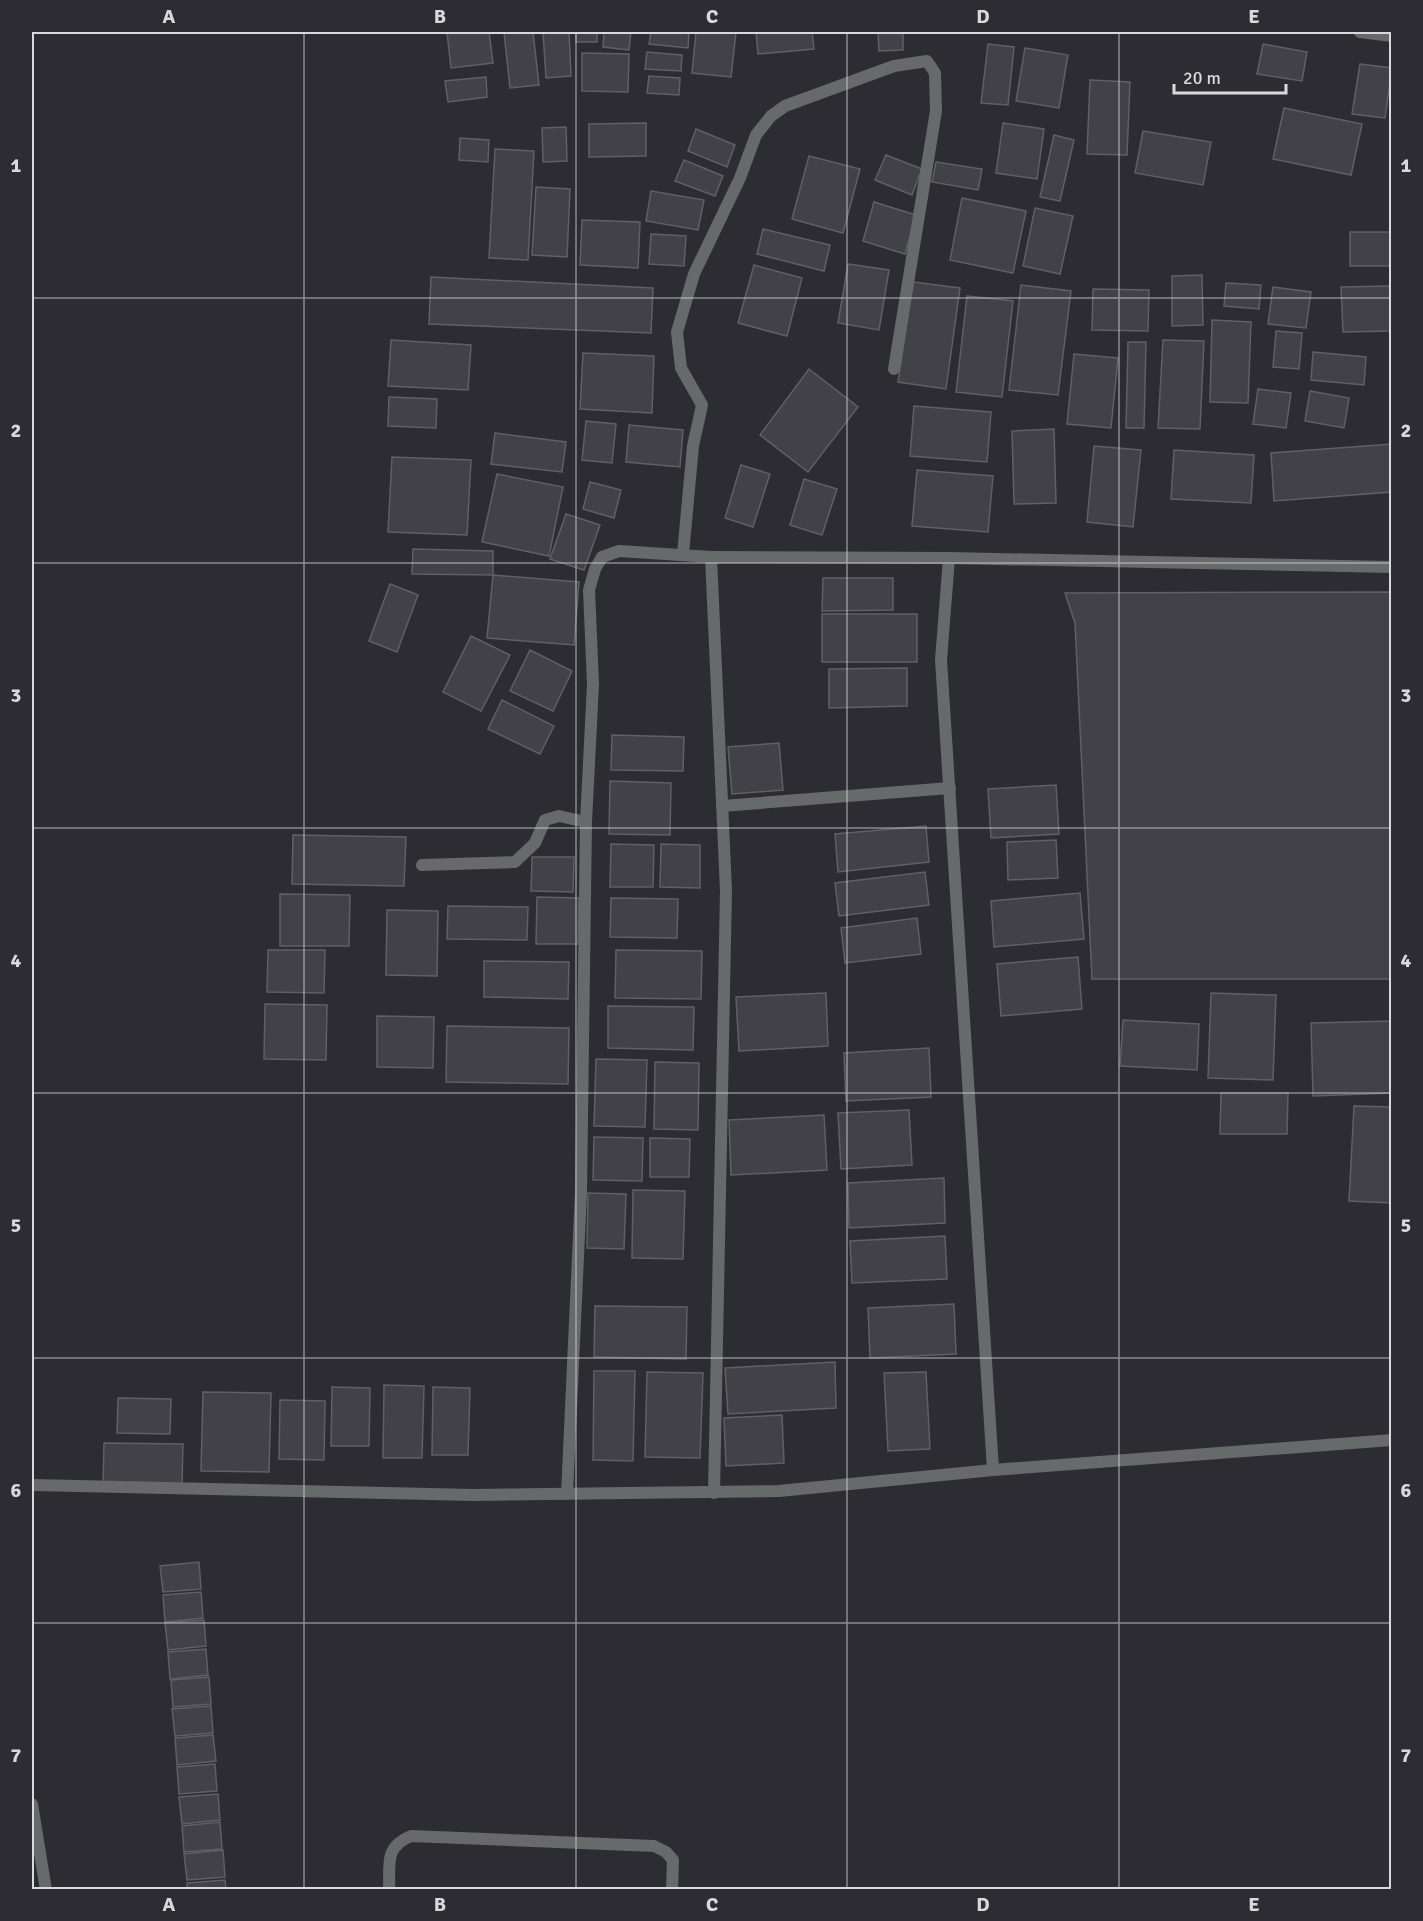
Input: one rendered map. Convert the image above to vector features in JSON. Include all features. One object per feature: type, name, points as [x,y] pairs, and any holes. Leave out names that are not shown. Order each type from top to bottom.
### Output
[{"type":"street","points":[[1360,32],[1392,36]]},
{"type":"street","points":[[683,554],[693,446],[702,405],[681,368],[677,332],[694,274],[740,178],[756,135],[771,116],[785,106],[894,66],[927,61],[935,73],[936,111],[894,369]]},
{"type":"street","points":[[567,1494],[581,1192],[585,822],[593,684],[589,590],[595,569],[602,557],[619,551],[711,557],[948,558],[1392,567]]},
{"type":"street","points":[[711,557],[726,891],[714,1493]]},
{"type":"street","points":[[948,558],[941,660],[993,1470]]},
{"type":"street","points":[[722,806],[950,788]]},
{"type":"street","points":[[422,865],[515,862],[535,843],[545,820],[559,816],[585,822]]},
{"type":"street","points":[[32,1485],[473,1495],[779,1491],[993,1470],[1392,1440]]},
{"type":"street","points":[[32,1804],[46,1890]]},
{"type":"street","points":[[388,1890],[391,1850],[399,1841],[411,1836],[654,1846],[673,1860],[672,1890]]},
{"type":"building","points":[[447,32],[489,32],[493,63],[451,68]]},
{"type":"building","points":[[504,32],[533,32],[539,85],[510,88]]},
{"type":"building","points":[[543,32],[569,32],[571,76],[546,78]]},
{"type":"building","points":[[576,32],[597,32],[597,42],[576,42]]},
{"type":"building","points":[[604,32],[631,32],[629,50],[603,47]]},
{"type":"building","points":[[651,32],[689,32],[688,48],[649,44]]},
{"type":"building","points":[[696,32],[736,32],[731,77],[692,73]]},
{"type":"building","points":[[756,32],[812,32],[814,49],[758,54]]},
{"type":"building","points":[[878,32],[903,32],[903,50],[879,51]]},
{"type":"building","points":[[988,44],[1014,47],[1008,105],[981,103]]},
{"type":"building","points":[[1263,44],[1307,52],[1302,81],[1257,74]]},
{"type":"building","points":[[1025,48],[1068,55],[1059,108],[1016,101]]},
{"type":"building","points":[[647,52],[682,55],[681,71],[645,69]]},
{"type":"building","points":[[582,53],[629,54],[628,92],[582,91]]},
{"type":"building","points":[[1360,64],[1392,68],[1385,118],[1352,114]]},
{"type":"building","points":[[649,76],[680,78],[679,95],[647,93]]},
{"type":"building","points":[[486,77],[487,97],[448,102],[445,81]]},
{"type":"building","points":[[1090,80],[1130,82],[1127,155],[1087,154]]},
{"type":"building","points":[[1284,108],[1362,124],[1351,175],[1273,159]]},
{"type":"building","points":[[646,123],[646,156],[589,157],[589,124]]},
{"type":"building","points":[[1003,123],[1044,129],[1037,179],[996,173]]},
{"type":"building","points":[[566,127],[567,161],[543,162],[542,128]]},
{"type":"building","points":[[696,129],[735,145],[727,167],[688,151]]},
{"type":"building","points":[[1143,131],[1211,142],[1203,185],[1135,173]]},
{"type":"building","points":[[1054,135],[1074,140],[1060,201],[1040,197]]},
{"type":"building","points":[[460,138],[489,140],[488,162],[459,160]]},
{"type":"building","points":[[495,149],[534,151],[528,260],[489,258]]},
{"type":"building","points":[[886,155],[922,169],[912,195],[875,180]]},
{"type":"building","points":[[809,156],[860,169],[843,233],[792,219]]},
{"type":"building","points":[[684,160],[723,176],[715,196],[675,181]]},
{"type":"building","points":[[936,162],[982,169],[978,190],[932,182]]},
{"type":"building","points":[[536,187],[570,189],[567,257],[532,255]]},
{"type":"building","points":[[651,191],[704,200],[698,230],[646,221]]},
{"type":"building","points":[[962,198],[1026,211],[1013,273],[950,260]]},
{"type":"building","points":[[874,202],[916,215],[905,254],[863,241]]},
{"type":"building","points":[[1035,208],[1073,216],[1060,274],[1023,266]]},
{"type":"building","points":[[582,220],[640,222],[638,268],[580,265]]},
{"type":"building","points":[[763,229],[830,245],[824,271],[757,254]]},
{"type":"building","points":[[1350,232],[1392,232],[1392,266],[1350,266]]},
{"type":"building","points":[[651,234],[686,236],[684,266],[649,264]]},
{"type":"building","points":[[848,264],[889,270],[879,330],[838,323]]},
{"type":"building","points":[[754,265],[802,278],[787,336],[738,323]]},
{"type":"building","points":[[1202,275],[1203,325],[1172,326],[1172,276]]},
{"type":"building","points":[[431,277],[653,288],[651,333],[429,324]]},
{"type":"building","points":[[913,282],[960,288],[946,389],[898,382]]},
{"type":"building","points":[[1226,283],[1261,285],[1259,309],[1224,306]]},
{"type":"building","points":[[1021,285],[1071,291],[1058,395],[1009,390]]},
{"type":"building","points":[[1392,286],[1392,331],[1343,332],[1341,287]]},
{"type":"building","points":[[1273,287],[1311,292],[1306,328],[1268,324]]},
{"type":"building","points":[[1093,289],[1149,290],[1148,331],[1092,330]]},
{"type":"building","points":[[967,296],[1013,301],[1002,397],[956,392]]},
{"type":"building","points":[[1212,320],[1251,322],[1248,403],[1210,402]]},
{"type":"building","points":[[1276,331],[1302,333],[1299,369],[1273,367]]},
{"type":"building","points":[[391,340],[471,345],[468,390],[388,386]]},
{"type":"building","points":[[1163,340],[1204,341],[1200,429],[1158,428]]},
{"type":"building","points":[[1128,342],[1146,342],[1144,428],[1126,428]]},
{"type":"building","points":[[1313,352],[1366,357],[1364,385],[1311,380]]},
{"type":"building","points":[[583,353],[654,356],[652,413],[580,409]]},
{"type":"building","points":[[1074,354],[1118,358],[1111,428],[1067,424]]},
{"type":"building","points":[[809,369],[858,407],[808,472],[760,435]]},
{"type":"building","points":[[1258,389],[1291,393],[1286,428],[1253,424]]},
{"type":"building","points":[[1310,391],[1349,398],[1344,428],[1305,421]]},
{"type":"building","points":[[389,397],[437,399],[436,428],[388,426]]},
{"type":"building","points":[[914,406],[991,412],[987,462],[910,456]]},
{"type":"building","points":[[586,421],[616,424],[612,463],[582,460]]},
{"type":"building","points":[[629,425],[683,430],[680,467],[626,462]]},
{"type":"building","points":[[1054,429],[1056,503],[1014,504],[1012,431]]},
{"type":"building","points":[[495,433],[566,442],[562,472],[491,464]]},
{"type":"building","points":[[1392,444],[1392,492],[1274,501],[1271,453]]},
{"type":"building","points":[[1094,446],[1141,450],[1133,527],[1087,522]]},
{"type":"building","points":[[1174,450],[1254,455],[1251,503],[1171,499]]},
{"type":"building","points":[[392,457],[471,460],[467,535],[388,532]]},
{"type":"building","points":[[741,465],[770,474],[753,527],[725,518]]},
{"type":"building","points":[[917,470],[993,476],[988,532],[912,526]]},
{"type":"building","points":[[497,474],[563,487],[549,556],[482,542]]},
{"type":"building","points":[[804,479],[837,489],[822,535],[790,525]]},
{"type":"building","points":[[590,482],[621,490],[614,518],[583,509]]},
{"type":"building","points":[[566,514],[600,525],[584,570],[550,559]]},
{"type":"building","points":[[413,549],[493,551],[493,575],[412,574]]},
{"type":"building","points":[[493,575],[579,582],[574,645],[487,638]]},
{"type":"building","points":[[823,578],[893,578],[893,610],[822,611]]},
{"type":"building","points":[[390,584],[418,595],[397,652],[369,641]]},
{"type":"building","points":[[1392,592],[1392,979],[1092,979],[1075,623],[1065,593]]},
{"type":"building","points":[[822,614],[917,614],[917,662],[822,662]]},
{"type":"building","points":[[471,636],[510,655],[481,711],[443,692]]},
{"type":"building","points":[[530,650],[572,671],[553,711],[510,691]]},
{"type":"building","points":[[907,668],[907,706],[829,708],[829,669]]},
{"type":"building","points":[[502,700],[554,726],[540,754],[488,729]]},
{"type":"building","points":[[612,735],[684,737],[683,771],[611,770]]},
{"type":"building","points":[[779,743],[783,790],[732,794],[728,747]]},
{"type":"building","points":[[610,781],[671,783],[670,835],[609,834]]},
{"type":"building","points":[[1056,785],[1059,834],[991,838],[988,789]]},
{"type":"building","points":[[926,826],[929,862],[838,872],[835,834]]},
{"type":"building","points":[[293,835],[406,837],[404,886],[292,884]]},
{"type":"building","points":[[1056,840],[1058,878],[1008,880],[1007,842]]},
{"type":"building","points":[[611,844],[654,845],[653,887],[610,887]]},
{"type":"building","points":[[661,844],[700,845],[700,888],[660,887]]},
{"type":"building","points":[[532,857],[574,857],[573,892],[531,891]]},
{"type":"building","points":[[925,872],[929,905],[839,916],[835,883]]},
{"type":"building","points":[[1080,893],[1084,939],[994,947],[991,901]]},
{"type":"building","points":[[280,894],[350,895],[349,946],[280,946]]},
{"type":"building","points":[[537,897],[579,898],[578,944],[536,944]]},
{"type":"building","points":[[611,898],[678,899],[677,938],[610,937]]},
{"type":"building","points":[[448,906],[528,907],[527,940],[447,939]]},
{"type":"building","points":[[387,910],[438,911],[437,976],[386,975]]},
{"type":"building","points":[[917,918],[921,954],[845,963],[841,928]]},
{"type":"building","points":[[268,950],[325,950],[324,993],[267,992]]},
{"type":"building","points":[[616,950],[702,951],[701,999],[615,998]]},
{"type":"building","points":[[1078,957],[1082,1009],[1001,1016],[997,964]]},
{"type":"building","points":[[484,961],[569,962],[568,999],[484,997]]},
{"type":"building","points":[[826,993],[828,1046],[739,1051],[736,997]]},
{"type":"building","points":[[1211,993],[1276,995],[1273,1080],[1208,1078]]},
{"type":"building","points":[[265,1004],[327,1005],[326,1060],[264,1059]]},
{"type":"building","points":[[608,1006],[694,1007],[693,1050],[608,1048]]},
{"type":"building","points":[[377,1016],[434,1017],[433,1068],[377,1067]]},
{"type":"building","points":[[1123,1020],[1199,1024],[1197,1070],[1120,1066]]},
{"type":"building","points":[[1392,1021],[1392,1093],[1313,1096],[1311,1023]]},
{"type":"building","points":[[447,1026],[569,1028],[568,1084],[446,1082]]},
{"type":"building","points":[[929,1048],[931,1097],[846,1101],[844,1053]]},
{"type":"building","points":[[596,1059],[647,1060],[645,1127],[594,1126]]},
{"type":"building","points":[[655,1062],[699,1063],[698,1130],[654,1129]]},
{"type":"building","points":[[1221,1093],[1288,1093],[1287,1134],[1220,1134]]},
{"type":"building","points":[[1354,1106],[1392,1107],[1392,1203],[1349,1201]]},
{"type":"building","points":[[909,1110],[912,1165],[841,1169],[838,1113]]},
{"type":"building","points":[[824,1115],[827,1170],[731,1175],[729,1120]]},
{"type":"building","points":[[594,1137],[643,1138],[642,1181],[593,1180]]},
{"type":"building","points":[[650,1138],[690,1139],[689,1177],[650,1177]]},
{"type":"building","points":[[944,1178],[945,1223],[849,1228],[848,1183]]},
{"type":"building","points":[[633,1190],[685,1191],[683,1259],[632,1258]]},
{"type":"building","points":[[588,1193],[626,1194],[624,1249],[587,1248]]},
{"type":"building","points":[[945,1236],[947,1279],[852,1283],[850,1241]]},
{"type":"building","points":[[954,1304],[956,1354],[870,1358],[868,1308]]},
{"type":"building","points":[[595,1306],[687,1307],[686,1359],[594,1357]]},
{"type":"building","points":[[835,1362],[836,1408],[728,1414],[725,1368]]},
{"type":"building","points":[[594,1371],[635,1371],[633,1461],[593,1460]]},
{"type":"building","points":[[647,1372],[703,1373],[700,1458],[645,1457]]},
{"type":"building","points":[[926,1372],[930,1449],[888,1451],[884,1373]]},
{"type":"building","points":[[384,1385],[424,1386],[422,1458],[383,1458]]},
{"type":"building","points":[[332,1387],[370,1388],[369,1446],[331,1446]]},
{"type":"building","points":[[433,1387],[470,1388],[468,1455],[432,1455]]},
{"type":"building","points":[[203,1392],[271,1393],[269,1472],[201,1471]]},
{"type":"building","points":[[118,1398],[171,1399],[170,1434],[117,1433]]},
{"type":"building","points":[[280,1400],[325,1401],[324,1460],[279,1459]]},
{"type":"building","points":[[782,1415],[784,1463],[726,1466],[724,1418]]},
{"type":"building","points":[[104,1443],[183,1444],[182,1485],[103,1484]]},
{"type":"building","points":[[199,1562],[201,1589],[163,1592],[160,1566]]},
{"type":"building","points":[[201,1592],[203,1618],[165,1622],[163,1595]]},
{"type":"building","points":[[204,1620],[206,1646],[168,1650],[165,1623]]},
{"type":"building","points":[[206,1649],[208,1675],[170,1679],[168,1652]]},
{"type":"building","points":[[209,1677],[211,1704],[173,1707],[171,1680]]},
{"type":"building","points":[[211,1706],[213,1733],[175,1736],[172,1709]]},
{"type":"building","points":[[213,1735],[216,1761],[177,1765],[175,1738]]},
{"type":"building","points":[[215,1764],[217,1791],[179,1794],[177,1767]]},
{"type":"building","points":[[218,1794],[220,1820],[182,1824],[179,1797]]},
{"type":"building","points":[[220,1822],[222,1849],[184,1852],[182,1826]]},
{"type":"building","points":[[223,1850],[225,1877],[187,1880],[184,1854]]},
{"type":"building","points":[[225,1880],[226,1890],[187,1890],[187,1883]]}]
